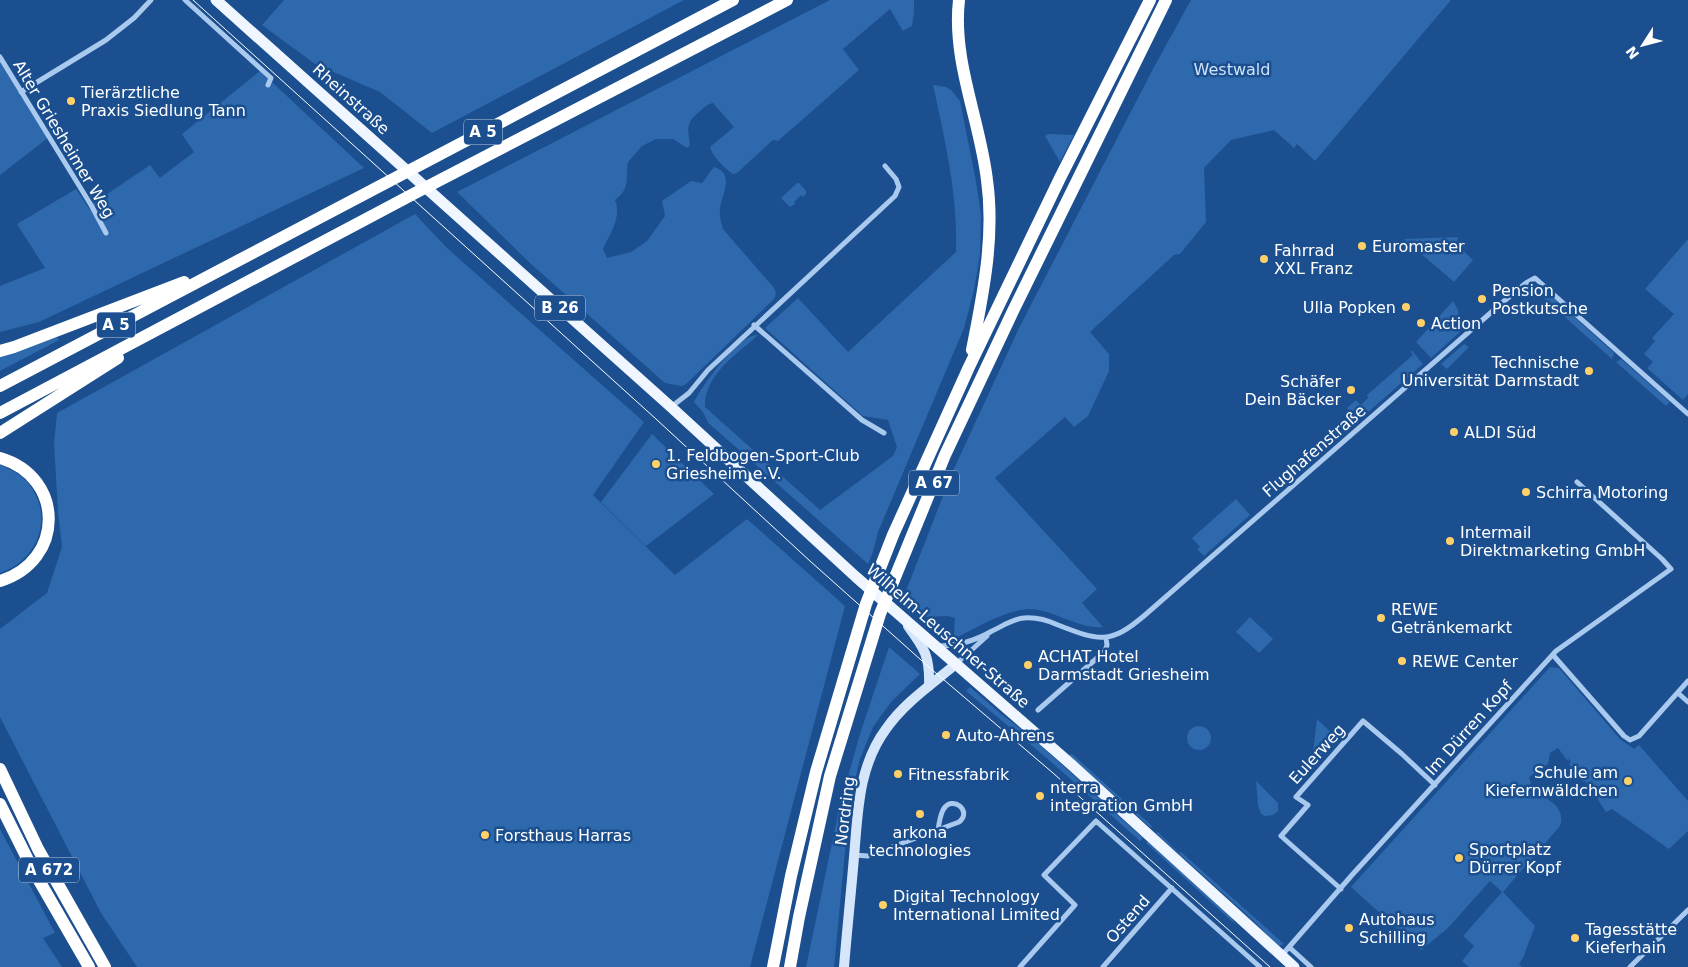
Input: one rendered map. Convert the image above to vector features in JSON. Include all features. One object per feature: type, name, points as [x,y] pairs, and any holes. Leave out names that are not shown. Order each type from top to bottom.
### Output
[{"type":"highway","name":"A 5","points":[[0,386],[733,0]]},
{"type":"highway","name":"A 5","points":[[0,413],[787,0]]},
{"type":"highway","name":"A 67","points":[[774,967],[789,884],[816,772],[866,604],[893,535],[969,367],[1060,178],[1150,0]]},
{"type":"highway","points":[[1153,27],[1166,0]]},
{"type":"highway","name":"A 67","points":[[790,967],[799,916],[830,776],[880,614],[945,455],[1013,311],[1153,27],[1172,0]]},
{"type":"highway","name":"A 67","points":[[958,4],[962,62],[987,179],[989,213],[988,254],[969,367]]},
{"type":"highway","points":[[0,351],[233,263]]},
{"type":"highway","name":"A 5","points":[[0,433],[110,364],[156,330]]},
{"type":"highway","points":[[0,458],[19,466],[33,477],[39,485],[47,504],[49,521],[44,544],[36,558],[24,570],[0,581]]},
{"type":"highway","name":"A 672","points":[[0,769],[38,849],[106,967]]},
{"type":"highway","name":"A 672","points":[[0,804],[33,870],[89,967]]},
{"type":"main road","name":"Rheinstraße","points":[[216,0],[469,226]]},
{"type":"main road","name":"Wilhelm-Leuschner-Straße","points":[[469,226],[903,619],[1285,951],[1294,967]]},
{"type":"main road","points":[[903,619],[922,645],[929,661],[929,686]]},
{"type":"main road","name":"Nordring","points":[[844,967],[860,794],[871,755],[891,721],[910,702],[956,664]]},
{"type":"street","points":[[21,92],[106,40],[134,18],[151,0]]},
{"type":"street","points":[[185,0],[272,78],[268,85]]},
{"type":"street","name":"Alter Griesheimer Weg","points":[[0,57],[91,205],[106,233]]},
{"type":"street","points":[[671,407],[690,393],[708,370],[754,325],[895,196],[899,186],[898,182],[885,166]]},
{"type":"street","name":"Flughafenstraße","points":[[1106,638],[1116,636],[1134,624],[1503,302],[1535,278],[1688,414]]},
{"type":"street","points":[[754,325],[862,420],[884,433]]},
{"type":"street","name":"Im Dürren Kopf","points":[[1285,951],[1434,785],[1565,644],[1671,569],[1577,482]]},
{"type":"street","points":[[935,646],[963,643],[993,631],[1006,623],[1018,619],[1037,618],[1086,635],[1106,638],[1107,645],[1105,651],[1038,710]]},
{"type":"street","points":[[956,664],[993,631]]},
{"type":"street","points":[[1554,655],[1625,737],[1632,740],[1639,736],[1688,681]]},
{"type":"street","points":[[1678,693],[1688,702]]},
{"type":"street","name":"Eulerweg","points":[[1341,889],[1281,836],[1308,805],[1296,796],[1319,770],[1363,721],[1402,754],[1434,785]]},
{"type":"street","points":[[854,855],[868,856],[938,830],[962,819],[964,812],[960,805],[950,803],[945,806],[938,830]]},
{"type":"street","points":[[1020,967],[1075,905],[1044,875],[1096,821],[1260,967]]},
{"type":"street","name":"Ostend","points":[[1103,967],[1172,888]]},
{"type":"street","points":[[1630,967],[1688,910]]},
{"type":"street","name":"Wilhelm-Leuschner-Straße","points":[[1285,951],[1311,967]]},
{"type":"green space","points":[[284,0],[684,0],[432,133],[380,92],[315,64],[262,25]]},
{"type":"green space","points":[[830,0],[914,0],[912,26],[903,31],[890,9],[843,49],[859,70],[778,141],[773,140],[737,173],[733,174],[723,166],[710,147],[734,127],[713,103],[706,106],[689,123],[690,145],[687,148],[673,139],[656,139],[642,146],[628,162],[625,187],[620,196],[615,200],[617,206],[616,219],[603,249],[607,258],[631,252],[647,241],[665,216],[662,201],[691,181],[702,183],[714,167],[721,170],[726,180],[720,212],[723,229],[774,288],[776,293],[774,299],[685,385],[665,383],[531,264],[457,192]]},
{"type":"green space","name":"Westwald","points":[[1191,0],[1451,0],[1315,161],[1297,144],[1294,148],[1274,130],[1231,140],[1204,168],[1206,222],[1180,254],[1174,255],[1090,332],[1109,354],[1109,371],[1088,416],[1074,427],[1065,417],[995,478],[1097,589],[1082,603],[1103,627],[1080,624],[1050,613],[1032,609],[1021,610],[998,617],[955,638],[955,618],[947,616],[927,617],[904,596],[952,473],[1019,328],[1154,67]]},
{"type":"green space","points":[[0,57],[49,137],[0,175]]},
{"type":"green space","points":[[260,71],[364,168],[39,322],[0,332],[0,286],[45,268],[17,224],[76,189],[105,232],[91,205],[150,165],[160,178],[194,152],[182,134]]},
{"type":"green space","points":[[933,85],[946,87],[960,101],[981,215],[980,254],[974,290],[964,328],[878,532],[868,564],[709,424],[703,412],[694,402],[722,362],[741,343],[750,337],[758,335],[731,358],[716,375],[706,396],[705,407],[820,510],[893,456],[897,447],[888,420],[863,416],[765,328],[798,298],[848,352],[956,252],[953,189]]},
{"type":"green space","points":[[1048,134],[1074,135],[1060,162],[1045,136]]},
{"type":"green space","points":[[797,183],[806,191],[806,194],[803,197],[801,195],[794,202],[795,204],[790,207],[781,198]]},
{"type":"green space","points":[[415,214],[447,248],[644,422],[593,495],[675,575],[747,519],[845,606],[750,967],[137,967],[101,913],[0,717],[0,629],[47,593],[62,547],[54,443],[57,413]]},
{"type":"green space","points":[[1458,237],[1456,244],[1473,260],[1454,282],[1404,239]]},
{"type":"green space","points":[[1688,239],[1688,394],[1683,400],[1647,368],[1653,362],[1644,354],[1655,341],[1652,338],[1674,314],[1645,289]]},
{"type":"green space","points":[[1531,287],[1538,288],[1549,294],[1614,353],[1612,359]]},
{"type":"green space","points":[[1453,301],[1458,310],[1461,331],[1431,358],[1416,342]]},
{"type":"green space","points":[[57,337],[59,340],[0,371],[0,357]]},
{"type":"green space","points":[[1464,344],[1469,347],[1447,369],[1441,364]]},
{"type":"green space","points":[[1410,351],[1423,364],[1359,420],[1347,408],[1356,400],[1361,405],[1368,398],[1367,395],[1413,355]]},
{"type":"green space","points":[[1621,359],[1670,402],[1666,406],[1616,362]]},
{"type":"green space","name":"1. Feldbogen-Sport-Club Griesheim e.V.","points":[[652,434],[714,494],[646,546],[601,502]]},
{"type":"green space","points":[[0,465],[19,474],[30,485],[39,502],[41,527],[31,550],[23,560],[12,568],[0,573]]},
{"type":"green space","points":[[1236,499],[1250,515],[1204,556],[1197,549],[1200,547],[1192,538]]},
{"type":"green space","points":[[1250,617],[1273,639],[1259,653],[1236,632]]},
{"type":"green space","points":[[889,647],[920,674],[891,702],[873,727],[860,759],[850,800],[834,967],[806,967],[840,805],[860,734]]},
{"type":"green space","points":[[1550,667],[1559,668],[1620,739],[1634,749],[1639,745],[1688,801],[1688,831],[1669,849],[1612,809],[1606,812],[1593,792],[1591,793],[1586,785],[1588,784],[1585,781],[1583,782],[1569,764],[1571,762],[1569,759],[1567,760],[1558,748],[1550,753],[1548,764],[1529,777],[1531,783],[1529,790],[1541,795],[1557,807],[1561,819],[1560,826],[1503,892],[1535,926],[1519,964],[1522,967],[1469,967],[1462,961],[1474,946],[1463,936],[1502,892],[1490,881],[1447,929],[1421,950],[1351,887]]},
{"type":"green space","points":[[970,687],[1029,735],[1143,838],[1140,841],[1049,760],[966,691]]},
{"type":"green space","points":[[1317,719],[1337,738],[1319,758],[1313,752]]},
{"type":"green space","points":[[1199,726],[1207,730],[1211,738],[1207,746],[1199,750],[1191,746],[1187,738],[1191,730]]},
{"type":"green space","points":[[1072,754],[1152,826],[1151,828],[1069,755]]},
{"type":"green space","points":[[1256,781],[1278,803],[1278,811],[1273,815],[1265,816],[1261,814],[1258,805]]},
{"type":"green space","points":[[0,829],[55,933],[43,938],[62,967],[0,967]]},
{"type":"green space","points":[[1158,832],[1179,853],[1181,852],[1284,944],[1279,946],[1276,944],[1256,923],[1156,833]]},
{"type":"green space","points":[[1148,841],[1230,916],[1236,925],[1146,843]]},
{"type":"tram line","points":[[193,0],[810,561],[930,668],[1053,773],[1270,967]]},
{"type":"place","name":"Tierärztliche Praxis Siedlung Tann","points":[[71,101]]},
{"type":"place","name":"Euromaster","points":[[1362,246]]},
{"type":"place","name":"Fahrrad XXL Franz","points":[[1264,259]]},
{"type":"place","name":"Pension Postkutsche","points":[[1482,299]]},
{"type":"place","name":"Ulla Popken","points":[[1406,307]]},
{"type":"place","name":"Action","points":[[1421,323]]},
{"type":"place","name":"Technische Universität Darmstadt","points":[[1589,371]]},
{"type":"place","name":"Schäfer Dein Bäcker","points":[[1351,390]]},
{"type":"place","name":"ALDI Süd","points":[[1454,432]]},
{"type":"place","name":"1. Feldbogen-Sport-Club Griesheim e.V.","points":[[656,464]]},
{"type":"place","name":"Schirra Motoring","points":[[1526,492]]},
{"type":"place","name":"Intermail Direktmarketing GmbH","points":[[1450,541]]},
{"type":"place","name":"REWE Getränkemarkt","points":[[1381,618]]},
{"type":"place","name":"REWE Center","points":[[1402,661]]},
{"type":"place","name":"ACHAT Hotel Darmstadt Griesheim","points":[[1028,665]]},
{"type":"place","name":"Auto-Ahrens","points":[[946,735]]},
{"type":"place","name":"Fitnessfabrik","points":[[898,774]]},
{"type":"place","name":"Schule am Kiefernwäldchen","points":[[1628,781]]},
{"type":"place","name":"nterra integration GmbH","points":[[1040,796]]},
{"type":"place","name":"arkona technologies","points":[[920,814]]},
{"type":"place","name":"Forsthaus Harras","points":[[485,835]]},
{"type":"place","name":"Sportplatz Dürrer Kopf","points":[[1459,858]]},
{"type":"place","name":"Digital Technology International Limited","points":[[883,905]]},
{"type":"place","name":"Autohaus Schilling","points":[[1349,928]]},
{"type":"place","name":"Tagesstätte Kieferhain","points":[[1575,938]]}]
